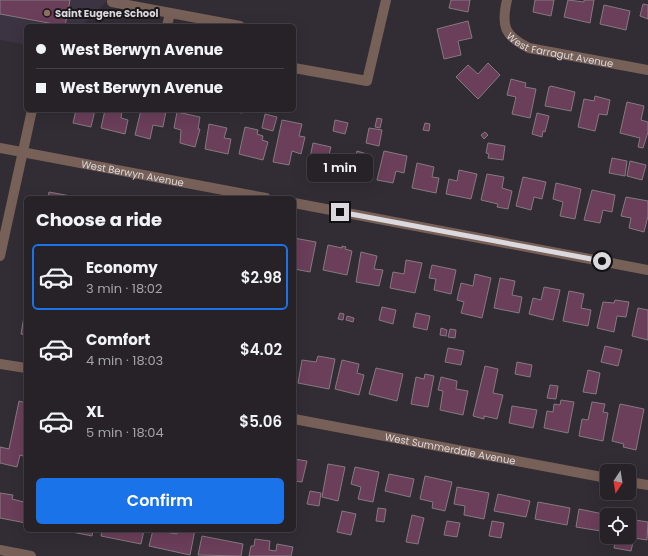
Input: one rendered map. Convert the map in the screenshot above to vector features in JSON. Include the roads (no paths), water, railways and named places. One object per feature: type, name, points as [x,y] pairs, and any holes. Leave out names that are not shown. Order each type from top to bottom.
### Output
[{"type":"street","points":[[296,68],[367,81],[386,0]]},
{"type":"street","name":"West Farragut Avenue","points":[[507,0],[503,17],[505,28],[510,36],[529,48],[648,70]]},
{"type":"street","points":[[112,2],[229,24]]},
{"type":"street","points":[[167,24],[170,13]]},
{"type":"street","points":[[0,256],[32,112]]},
{"type":"street","name":"West Berwyn Avenue","points":[[0,148],[255,196]]},
{"type":"street","points":[[296,203],[648,270]]},
{"type":"street","points":[[0,364],[24,368]]},
{"type":"street","name":"West Summerdale Avenue","points":[[296,419],[600,477]]},
{"type":"street","points":[[636,483],[648,485]]},
{"type":"street","points":[[0,550],[31,556]]},
{"type":"place","name":"Saint Eugene School","points":[[47,13]]}]
